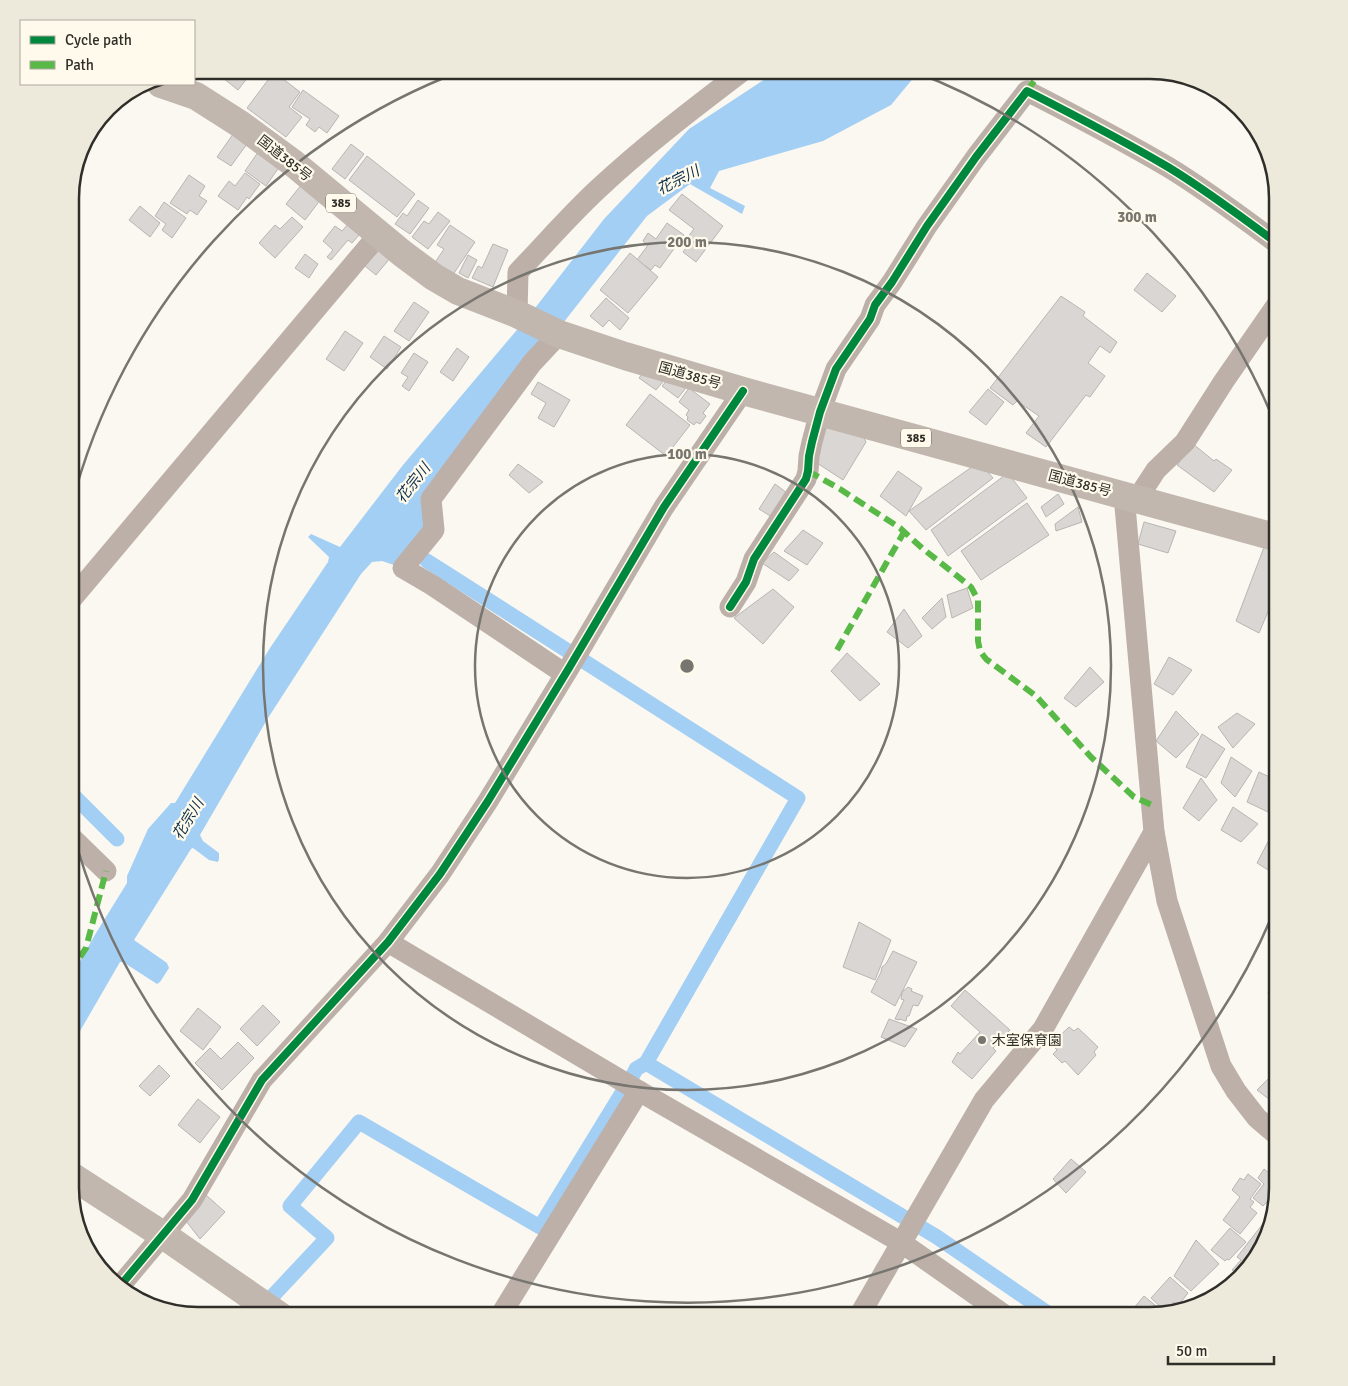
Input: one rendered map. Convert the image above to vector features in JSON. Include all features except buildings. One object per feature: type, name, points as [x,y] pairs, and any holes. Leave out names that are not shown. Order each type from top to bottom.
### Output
[{"type":"highway","name":"国道385号","points":[[164,85],[196,96],[240,124],[293,163],[434,277],[458,291],[557,333],[625,356],[820,412],[1269,535]]},
{"type":"highway","points":[[79,1181],[163,1235],[266,1307]]},
{"type":"street","points":[[520,316],[518,272],[525,264],[597,189],[686,113],[732,79]]},
{"type":"street","points":[[730,607],[746,582],[754,559],[806,479],[809,456],[820,412],[836,369],[870,319],[875,305],[892,282],[932,218],[1026,90],[1169,168],[1269,237]]},
{"type":"street","points":[[79,590],[379,234]]},
{"type":"street","points":[[1269,316],[1224,380],[1186,442],[1131,497],[1154,832],[1167,901],[1221,1066],[1241,1098],[1257,1118],[1269,1128]]},
{"type":"street","points":[[557,333],[532,362],[431,499],[434,530],[403,568],[571,665]]},
{"type":"street","points":[[124,1281],[192,1200],[262,1080],[388,942],[440,874],[488,801],[664,507],[743,390]]},
{"type":"street","points":[[864,1307],[984,1100],[1043,1029],[1154,832]]},
{"type":"street","points":[[79,845],[106,871]]},
{"type":"street","points":[[388,942],[639,1091],[909,1229],[996,1307]]},
{"type":"street","points":[[506,1307],[639,1091]]},
{"type":"water","name":"花宗川","points":[[765,79],[913,79],[891,105],[823,141],[719,171],[710,188],[745,206],[742,214],[690,184],[647,216],[426,498],[430,526],[394,565],[382,561],[372,562],[361,574],[268,718],[200,835],[203,841],[219,853],[218,862],[209,860],[193,848],[191,849],[134,940],[167,963],[169,968],[160,982],[157,984],[123,962],[120,962],[79,1033],[79,963],[127,883],[127,876],[148,829],[171,803],[175,803],[270,648],[328,562],[329,557],[308,537],[311,534],[340,547],[403,465],[532,312],[604,219],[689,129]]},
{"type":"waterway","points":[[427,561],[798,798],[646,1063],[937,1237],[1039,1307]]},
{"type":"waterway","points":[[79,801],[117,839]]},
{"type":"waterway","points":[[633,1075],[636,1069],[646,1063]]},
{"type":"waterway","points":[[262,1307],[327,1238],[290,1206],[359,1122],[540,1227],[622,1093]]},
{"type":"marked path","points":[[1027,91],[1036,79]]},
{"type":"marked path","points":[[808,471],[840,489],[900,528],[971,587],[978,600],[978,641],[980,651],[986,659],[1036,696],[1091,757],[1134,797],[1152,805]]},
{"type":"marked path","points":[[837,650],[904,532]]},
{"type":"marked path","points":[[79,958],[86,948],[106,871]]},
{"type":"cycle path","points":[[730,607],[746,582],[754,559],[806,479],[809,456],[820,412],[836,369],[870,319],[875,305],[892,282],[927,226],[976,157],[1027,91],[1168,167],[1269,238]]},
{"type":"cycle path","points":[[124,1281],[192,1200],[262,1080],[388,942],[440,874],[488,801],[664,507],[743,391]]},
{"type":"place","name":"木室保育園","points":[[982,1040]]}]
